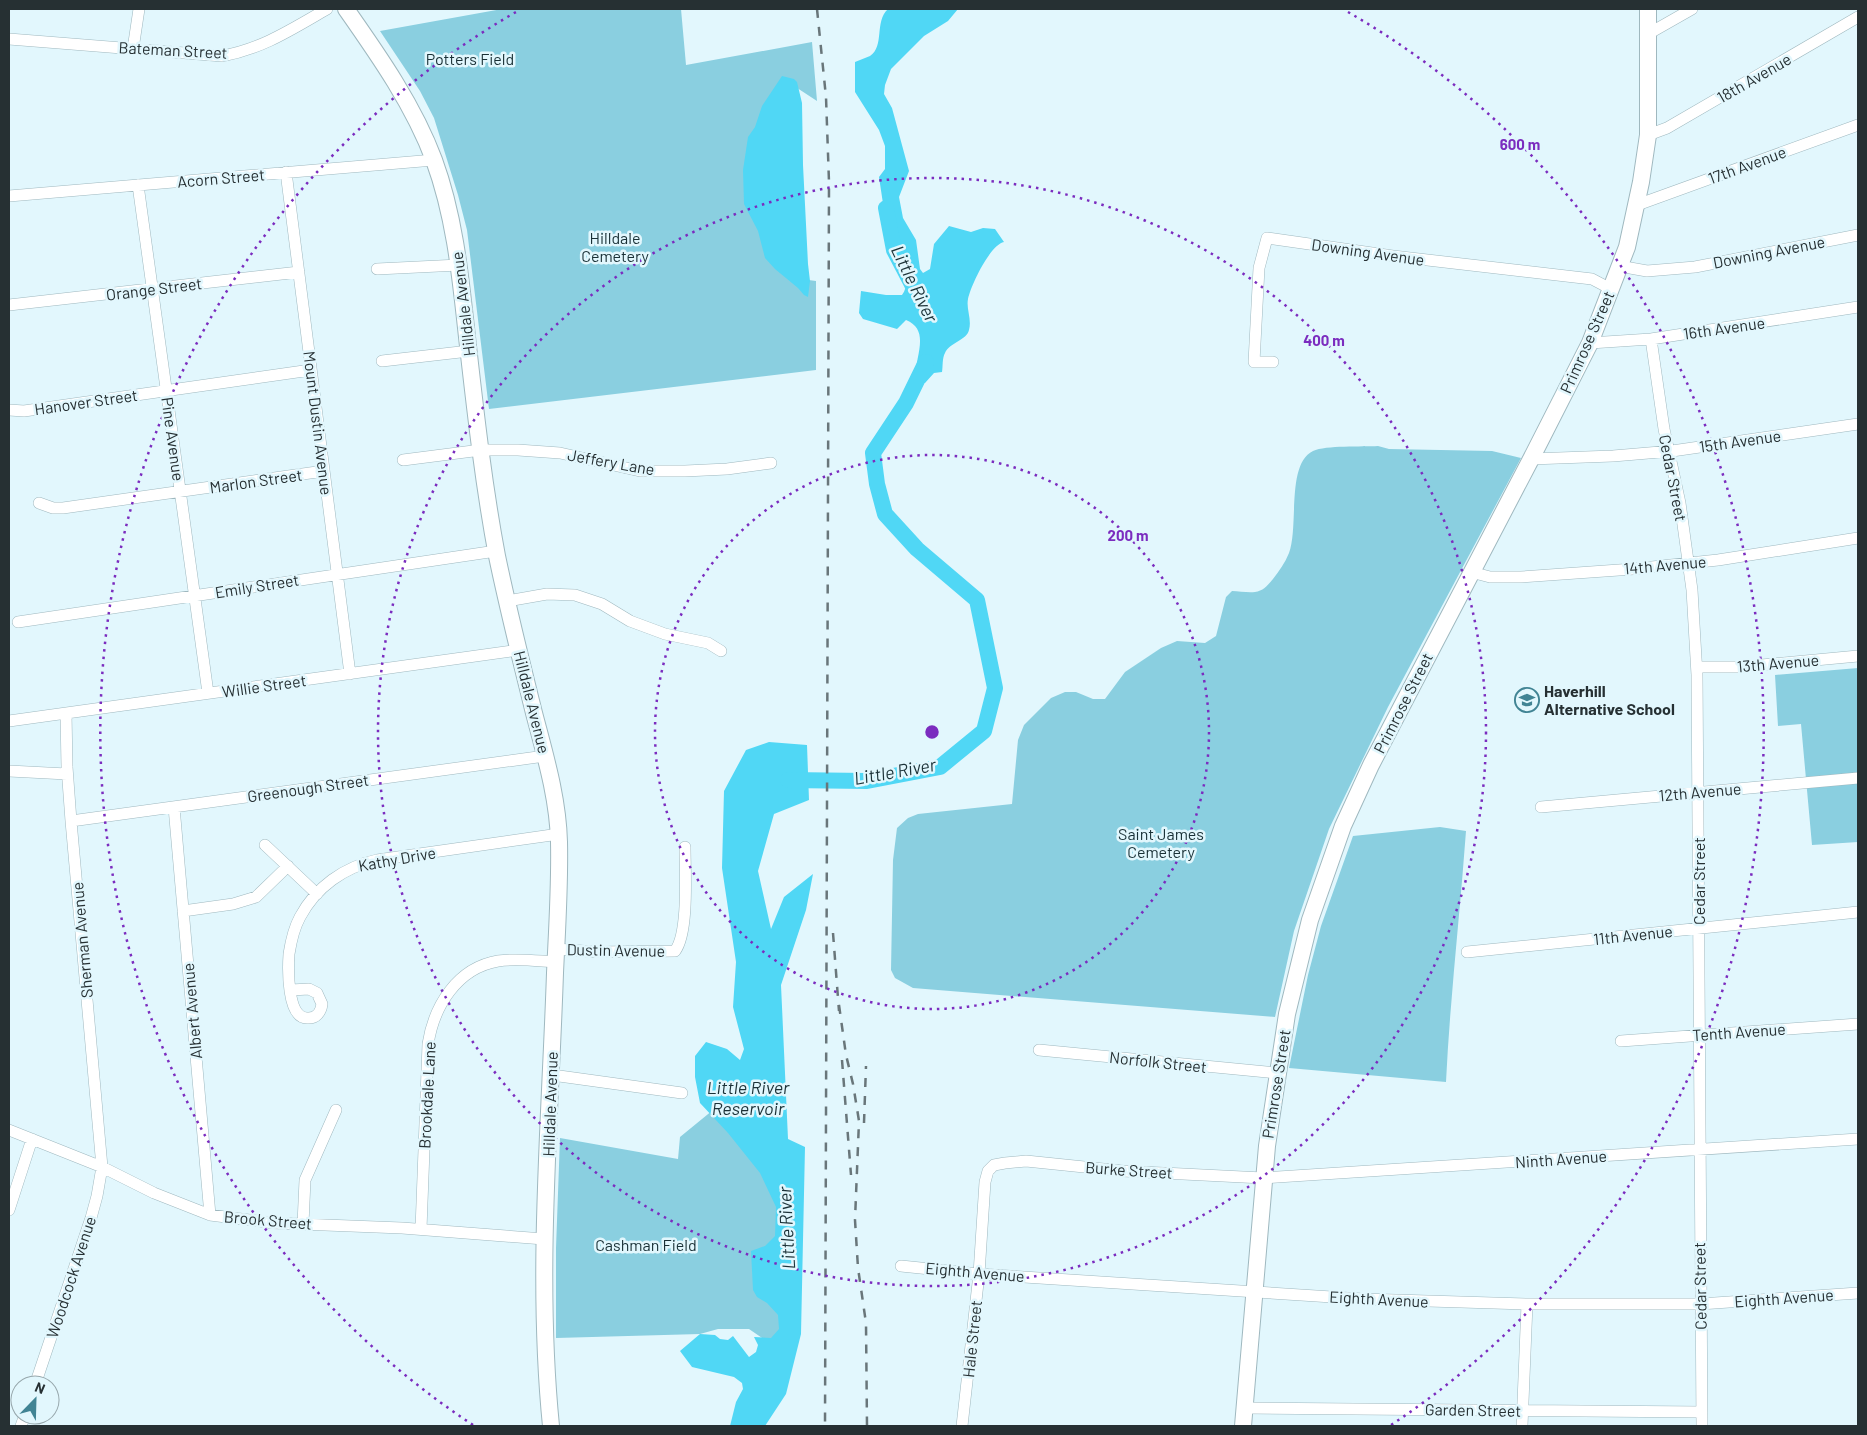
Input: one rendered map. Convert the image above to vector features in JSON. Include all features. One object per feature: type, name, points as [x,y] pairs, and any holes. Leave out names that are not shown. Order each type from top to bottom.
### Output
[{"type":"main road","name":"Hilldale Avenue","points":[[346,9],[412,112],[434,160],[452,221],[459,264],[488,504],[496,551],[555,803],[559,834],[556,956],[544,1239],[544,1330],[550,1426]]},
{"type":"main road","name":"Primrose Street","points":[[1243,1426],[1263,1178],[1287,1014],[1310,920],[1343,826],[1385,736],[1590,343],[1627,247],[1648,135],[1648,9]]},
{"type":"street","points":[[133,49],[139,9]]},
{"type":"street","name":"Bateman Street","points":[[9,39],[222,56],[239,53],[268,42],[327,9]]},
{"type":"street","points":[[1648,34],[1692,9]]},
{"type":"street","name":"18th Avenue","points":[[1648,135],[1667,128],[1858,17]]},
{"type":"street","name":"17th Avenue","points":[[1636,205],[1858,124]]},
{"type":"street","name":"Acorn Street","points":[[9,196],[434,160]]},
{"type":"street","name":"Mount Dustin Avenue","points":[[286,172],[350,674]]},
{"type":"street","name":"Pine Avenue","points":[[138,185],[208,694]]},
{"type":"street","name":"Downing Avenue","points":[[1619,266],[1647,272],[1695,267],[1858,235]]},
{"type":"street","name":"Downing Avenue","points":[[1273,362],[1254,362],[1259,268],[1267,238],[1393,256],[1592,279],[1610,289]]},
{"type":"street","points":[[377,269],[459,264]]},
{"type":"street","name":"Orange Street","points":[[9,305],[299,272]]},
{"type":"street","name":"16th Avenue","points":[[1590,343],[1651,339],[1858,307]]},
{"type":"street","name":"Cedar Street","points":[[1651,339],[1664,429],[1680,503],[1692,590],[1697,667],[1702,1426]]},
{"type":"street","points":[[382,361],[469,351]]},
{"type":"street","name":"Hanover Street","points":[[9,410],[24,411],[311,370]]},
{"type":"street","name":"15th Avenue","points":[[1531,459],[1613,456],[1669,451],[1858,424]]},
{"type":"street","points":[[403,460],[481,450]]},
{"type":"street","name":"Jeffery Lane","points":[[481,450],[560,453],[602,464],[640,470],[685,471],[727,469],[771,463]]},
{"type":"street","name":"Marlon Street","points":[[39,503],[54,508],[63,508],[324,471]]},
{"type":"street","name":"14th Avenue","points":[[1471,572],[1490,577],[1521,577],[1688,563],[1858,538]]},
{"type":"street","name":"Emily Street","points":[[18,622],[496,551]]},
{"type":"street","points":[[507,602],[547,594],[575,595],[602,604],[630,621],[665,634],[708,643],[721,651]]},
{"type":"street","name":"Willie Street","points":[[9,721],[519,650]]},
{"type":"street","name":"13th Avenue","points":[[1697,667],[1740,667],[1858,656]]},
{"type":"street","name":"Sherman Avenue","points":[[66,713],[67,774],[102,1167]]},
{"type":"street","name":"Greenough Street","points":[[71,821],[545,756]]},
{"type":"street","points":[[9,771],[67,774]]},
{"type":"street","name":"12th Avenue","points":[[1541,807],[1858,778]]},
{"type":"street","name":"Albert Avenue","points":[[174,807],[210,1215]]},
{"type":"street","name":"Kathy Drive","points":[[291,990],[289,954],[293,934],[300,917],[316,894],[343,872],[366,862],[559,834]]},
{"type":"street","points":[[265,845],[316,894]]},
{"type":"street","name":"Dustin Avenue","points":[[556,956],[598,952],[675,951],[680,945],[685,902],[685,847]]},
{"type":"street","points":[[183,911],[232,904],[256,897],[288,866]]},
{"type":"street","name":"11th Avenue","points":[[1467,952],[1858,912]]},
{"type":"street","name":"Brookdale Lane","points":[[421,1229],[428,1044],[432,1026],[440,1006],[450,990],[458,982],[473,971],[489,963],[556,956]]},
{"type":"street","name":"Tenth Avenue","points":[[1621,1041],[1858,1024]]},
{"type":"street","name":"Norfolk Street","points":[[1039,1050],[1277,1073]]},
{"type":"street","points":[[552,1075],[682,1093]]},
{"type":"street","points":[[303,1224],[305,1180],[336,1110]]},
{"type":"street","name":"Brook Street","points":[[9,1130],[102,1167],[154,1193],[210,1215],[276,1223],[421,1229],[544,1239]]},
{"type":"street","points":[[9,1210],[32,1139]]},
{"type":"street","name":"Ninth Avenue","points":[[1263,1178],[1858,1139]]},
{"type":"street","name":"Burke Street","points":[[994,1165],[1026,1161],[1123,1171],[1263,1178]]},
{"type":"street","name":"Hale Street","points":[[962,1426],[979,1274],[985,1182],[988,1172],[994,1165]]},
{"type":"street","name":"Woodcock Avenue","points":[[38,1375],[91,1218],[102,1167]]},
{"type":"street","name":"Eighth Avenue","points":[[900,1266],[979,1274],[1363,1299],[1528,1304],[1700,1304],[1858,1293]]},
{"type":"street","points":[[1522,1426],[1528,1304]]},
{"type":"street","name":"Garden Street","points":[[1245,1408],[1702,1412]]},
{"type":"green space","name":"Hilldale Cemetery","points":[[502,9],[681,9],[686,65],[812,42],[817,101],[788,82],[801,279],[816,281],[816,370],[489,409],[467,230],[458,195],[434,118],[420,91],[380,31]]},
{"type":"green space","name":"Saint James Cemetery","points":[[1378,446],[1389,449],[1492,451],[1521,458],[1388,707],[1329,829],[1294,931],[1275,1017],[913,988],[895,978],[891,970],[893,860],[897,828],[908,818],[918,814],[1012,804],[1018,740],[1024,725],[1051,698],[1065,692],[1076,692],[1093,699],[1105,699],[1125,672],[1161,648],[1177,641],[1205,643],[1216,636],[1226,597],[1232,591],[1252,592],[1263,589],[1282,567],[1289,553],[1292,542],[1296,482],[1299,469],[1305,458],[1313,451],[1319,449]]},
{"type":"green space","points":[[1858,668],[1858,842],[1812,845],[1801,724],[1778,726],[1775,675]]},
{"type":"green space","points":[[1440,827],[1466,831],[1446,1082],[1289,1068],[1308,975],[1321,926],[1353,836]]},
{"type":"green space","name":"Cashman Field","points":[[713,1110],[739,1132],[778,1202],[783,1312],[781,1336],[771,1344],[749,1329],[718,1329],[700,1334],[556,1338],[556,1248],[560,1138],[678,1159],[680,1137]]},
{"type":"water","points":[[888,9],[958,9],[948,21],[924,36],[891,69],[885,85],[884,94],[892,108],[909,171],[899,197],[903,218],[916,240],[920,269],[923,273],[930,269],[934,244],[949,226],[971,232],[983,228],[995,229],[1004,242],[993,250],[987,258],[973,285],[968,299],[970,322],[968,333],[945,353],[942,372],[934,373],[925,383],[916,382],[920,339],[914,325],[906,320],[897,329],[863,319],[859,313],[861,291],[886,295],[902,295],[906,287],[905,267],[885,217],[879,177],[885,169],[885,146],[879,130],[855,92],[855,62],[875,52],[879,40],[881,20]]},
{"type":"water","points":[[782,76],[794,79],[797,82],[802,103],[803,165],[810,281],[808,297],[765,258],[758,231],[744,204],[743,170],[748,137],[755,127],[762,106]]},
{"type":"water","name":"Little River Reservoir","points":[[769,742],[807,745],[809,800],[774,814],[758,871],[771,929],[784,897],[813,874],[806,910],[781,985],[788,1139],[805,1147],[801,1334],[786,1394],[765,1426],[730,1426],[736,1402],[743,1389],[742,1383],[734,1377],[692,1367],[680,1351],[700,1334],[715,1335],[720,1339],[728,1340],[733,1336],[749,1357],[756,1352],[758,1345],[754,1337],[771,1338],[779,1329],[778,1315],[767,1303],[757,1297],[753,1290],[751,1251],[765,1246],[775,1236],[776,1207],[760,1173],[728,1133],[700,1103],[695,1077],[695,1056],[706,1042],[727,1049],[740,1060],[744,1049],[733,1007],[736,962],[722,868],[724,791],[746,750]]},
{"type":"waterway","name":"Little River","points":[[886,208],[894,250],[915,290]]},
{"type":"waterway","name":"Little River","points":[[788,780],[867,781],[940,767],[984,731],[995,688],[977,600],[917,549],[885,514],[877,484],[873,453],[906,403],[926,362]]},
{"type":"railway","points":[[817,9],[826,97],[829,182],[825,1426]]},
{"type":"railway","points":[[833,933],[839,1011]]},
{"type":"railway","points":[[839,1005],[846,1055],[859,1121],[855,1220],[858,1268],[866,1323],[867,1426]]},
{"type":"railway","points":[[842,1060],[851,1175]]},
{"type":"railway","points":[[864,1123],[866,1066]]},
{"type":"place","name":"Haverhill Alternative School","points":[[1527,700]]},
{"type":"park label","name":"Potters Field","points":[[470,59]]}]
